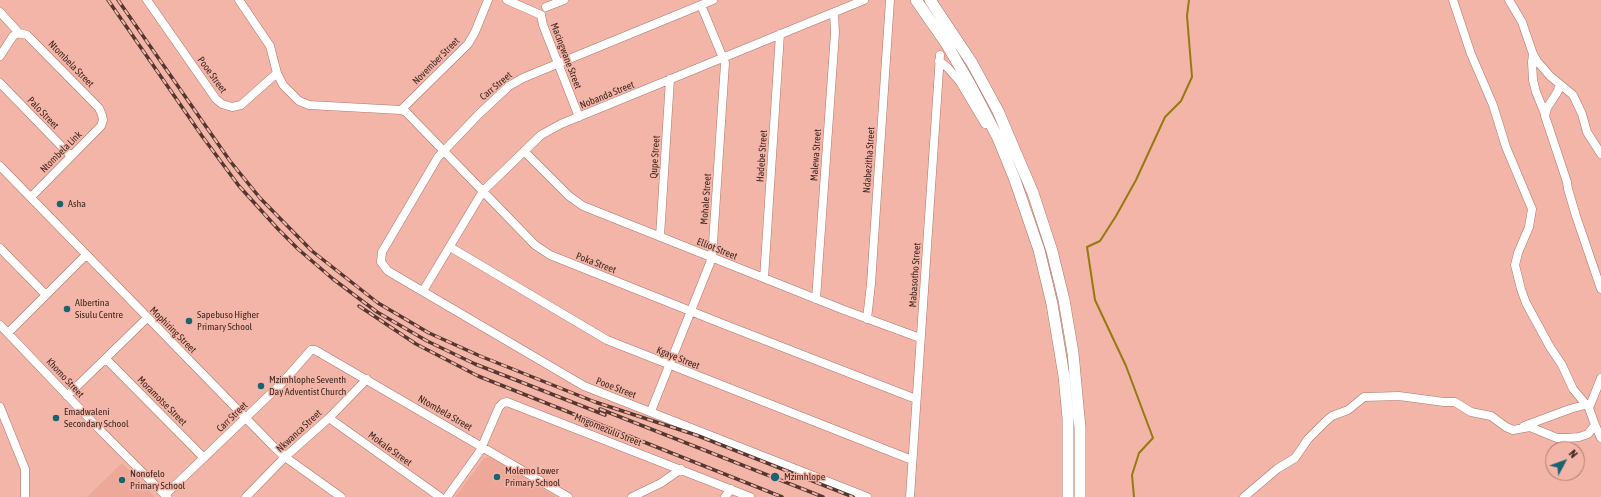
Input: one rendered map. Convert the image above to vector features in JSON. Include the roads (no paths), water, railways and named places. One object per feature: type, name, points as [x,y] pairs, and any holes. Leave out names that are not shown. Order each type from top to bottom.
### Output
[{"type":"main road","points":[[916,0],[946,43],[971,86],[998,138],[1026,207],[1039,250],[1052,304],[1064,376],[1068,418],[1068,497]]},
{"type":"main road","points":[[930,0],[972,62],[998,111],[1033,192],[1052,251],[1064,300],[1073,353],[1080,428],[1080,497]]},
{"type":"street","name":"Pooe Street","points":[[147,0],[216,99],[222,104],[232,107],[242,105],[277,73]]},
{"type":"street","points":[[239,0],[270,46],[277,73],[287,91],[299,101],[308,105],[401,110]]},
{"type":"street","name":"November Street","points":[[401,110],[468,44],[475,32],[488,0]]},
{"type":"street","name":"Macingwane Street","points":[[507,0],[541,15],[543,25],[579,117]]},
{"type":"street","points":[[541,15],[548,4],[564,0]]},
{"type":"street","name":"Carr Street","points":[[380,259],[382,252],[443,150],[509,86],[523,78],[713,0]]},
{"type":"street","name":"Nobanda Street","points":[[423,291],[483,191],[524,151],[551,128],[864,0]]},
{"type":"street","points":[[1453,0],[1471,54],[1493,106],[1506,146],[1532,209],[1529,227],[1518,253],[1515,265],[1521,289],[1526,303],[1550,348],[1562,365],[1573,389],[1588,405],[1601,438]]},
{"type":"street","points":[[1509,0],[1522,22],[1533,54],[1541,67],[1572,95],[1582,114],[1587,132],[1601,154]]},
{"type":"street","name":"Ndabezitha Street","points":[[867,319],[871,284],[890,2]]},
{"type":"street","name":"Mohale Street","points":[[651,411],[712,258],[725,71],[723,58],[701,5]]},
{"type":"street","name":"Ntombela Street","points":[[0,12],[17,34],[29,36],[99,108],[103,120]]},
{"type":"street","name":"Malewa Street","points":[[816,299],[835,33],[834,13]]},
{"type":"street","points":[[0,56],[10,38],[17,34]]},
{"type":"street","name":"Hadebe Street","points":[[764,278],[780,34]]},
{"type":"street","points":[[1533,54],[1533,80],[1536,92],[1545,114],[1547,126],[1567,182],[1576,216],[1601,290]]},
{"type":"street","name":"Mabasotho Street","points":[[910,497],[939,58],[967,92],[987,126],[998,138]]},
{"type":"street","name":"Qupe Street","points":[[660,236],[670,80]]},
{"type":"street","name":"Palo Street","points":[[0,83],[71,156]]},
{"type":"street","points":[[1545,114],[1547,108],[1558,91],[1559,84]]},
{"type":"street","name":"Poka Street","points":[[401,110],[409,115],[535,244],[550,255],[916,399]]},
{"type":"street","name":"Ntombela Link","points":[[31,197],[101,126],[103,120]]},
{"type":"street","name":"Elliot Street","points":[[524,151],[569,196],[583,206],[867,319],[920,338]]},
{"type":"street","name":"Mophiring Street","points":[[0,166],[147,318],[285,457],[341,497]]},
{"type":"street","name":"Kgaye Street","points":[[450,247],[600,337],[912,460]]},
{"type":"street","points":[[0,248],[46,295]]},
{"type":"street","points":[[8,333],[86,255]]},
{"type":"street","name":"Pooe Street","points":[[380,259],[382,265],[388,271],[569,378],[598,392],[651,411],[867,497]]},
{"type":"street","points":[[67,396],[147,318]]},
{"type":"street","name":"Khomo Street","points":[[0,325],[67,396],[166,496]]},
{"type":"street","name":"Carr Street","points":[[166,496],[282,383],[311,350]]},
{"type":"street","name":"Ntombela Street","points":[[311,350],[317,350],[568,497]]},
{"type":"street","name":"Moramotse Street","points":[[106,358],[204,458]]},
{"type":"street","points":[[1522,428],[1528,424],[1588,405],[1601,378]]},
{"type":"street","name":"Nkwanca Street","points":[[246,497],[285,457],[329,418],[367,379]]},
{"type":"street","points":[[1244,497],[1277,469],[1295,458],[1308,439],[1332,416],[1348,410],[1364,397],[1399,396],[1455,402],[1471,412],[1491,416],[1506,427],[1513,430],[1530,427],[1557,438],[1580,437],[1588,434],[1595,425]]},
{"type":"street","name":"Mngomezulu Street","points":[[447,497],[478,453],[499,407],[504,402],[510,402],[750,497]]},
{"type":"street","points":[[0,407],[25,469],[25,497]]},
{"type":"street","name":"Mokale Street","points":[[329,418],[440,497]]},
{"type":"street","points":[[632,497],[661,483],[681,470]]},
{"type":"street","points":[[725,497],[731,489]]},
{"type":"waterway","points":[[1134,497],[1132,475],[1139,453],[1153,438],[1126,366],[1095,300],[1087,247],[1100,241],[1116,216],[1136,180],[1165,117],[1181,101],[1192,77],[1187,16],[1189,0]]},
{"type":"railway","points":[[108,0],[202,136],[239,186],[298,249],[333,279],[377,312],[427,341],[475,364],[605,415]]},
{"type":"railway","points":[[118,0],[230,161],[260,198],[312,251],[378,303],[429,333],[480,356],[595,402],[696,435],[853,497]]},
{"type":"railway","points":[[359,306],[416,344],[478,376],[782,497]]},
{"type":"railway","points":[[600,409],[823,497]]},
{"type":"place","name":"Asha","points":[[60,204]]},
{"type":"place","name":"Albertina Sisulu Centre","points":[[67,309]]},
{"type":"place","name":"Sapebuso Higher Primary School","points":[[189,321]]},
{"type":"place","name":"Mzimhlophe Seventh Day Adventist Church","points":[[261,386]]},
{"type":"place","name":"Emadwaleni Secondary School","points":[[56,418]]},
{"type":"place","name":"Molemo Lower Primary School","points":[[497,477]]},
{"type":"place","name":"Mzimhlope","points":[[775,477]]},
{"type":"place","name":"Nonofelo Primary School","points":[[122,480]]}]
